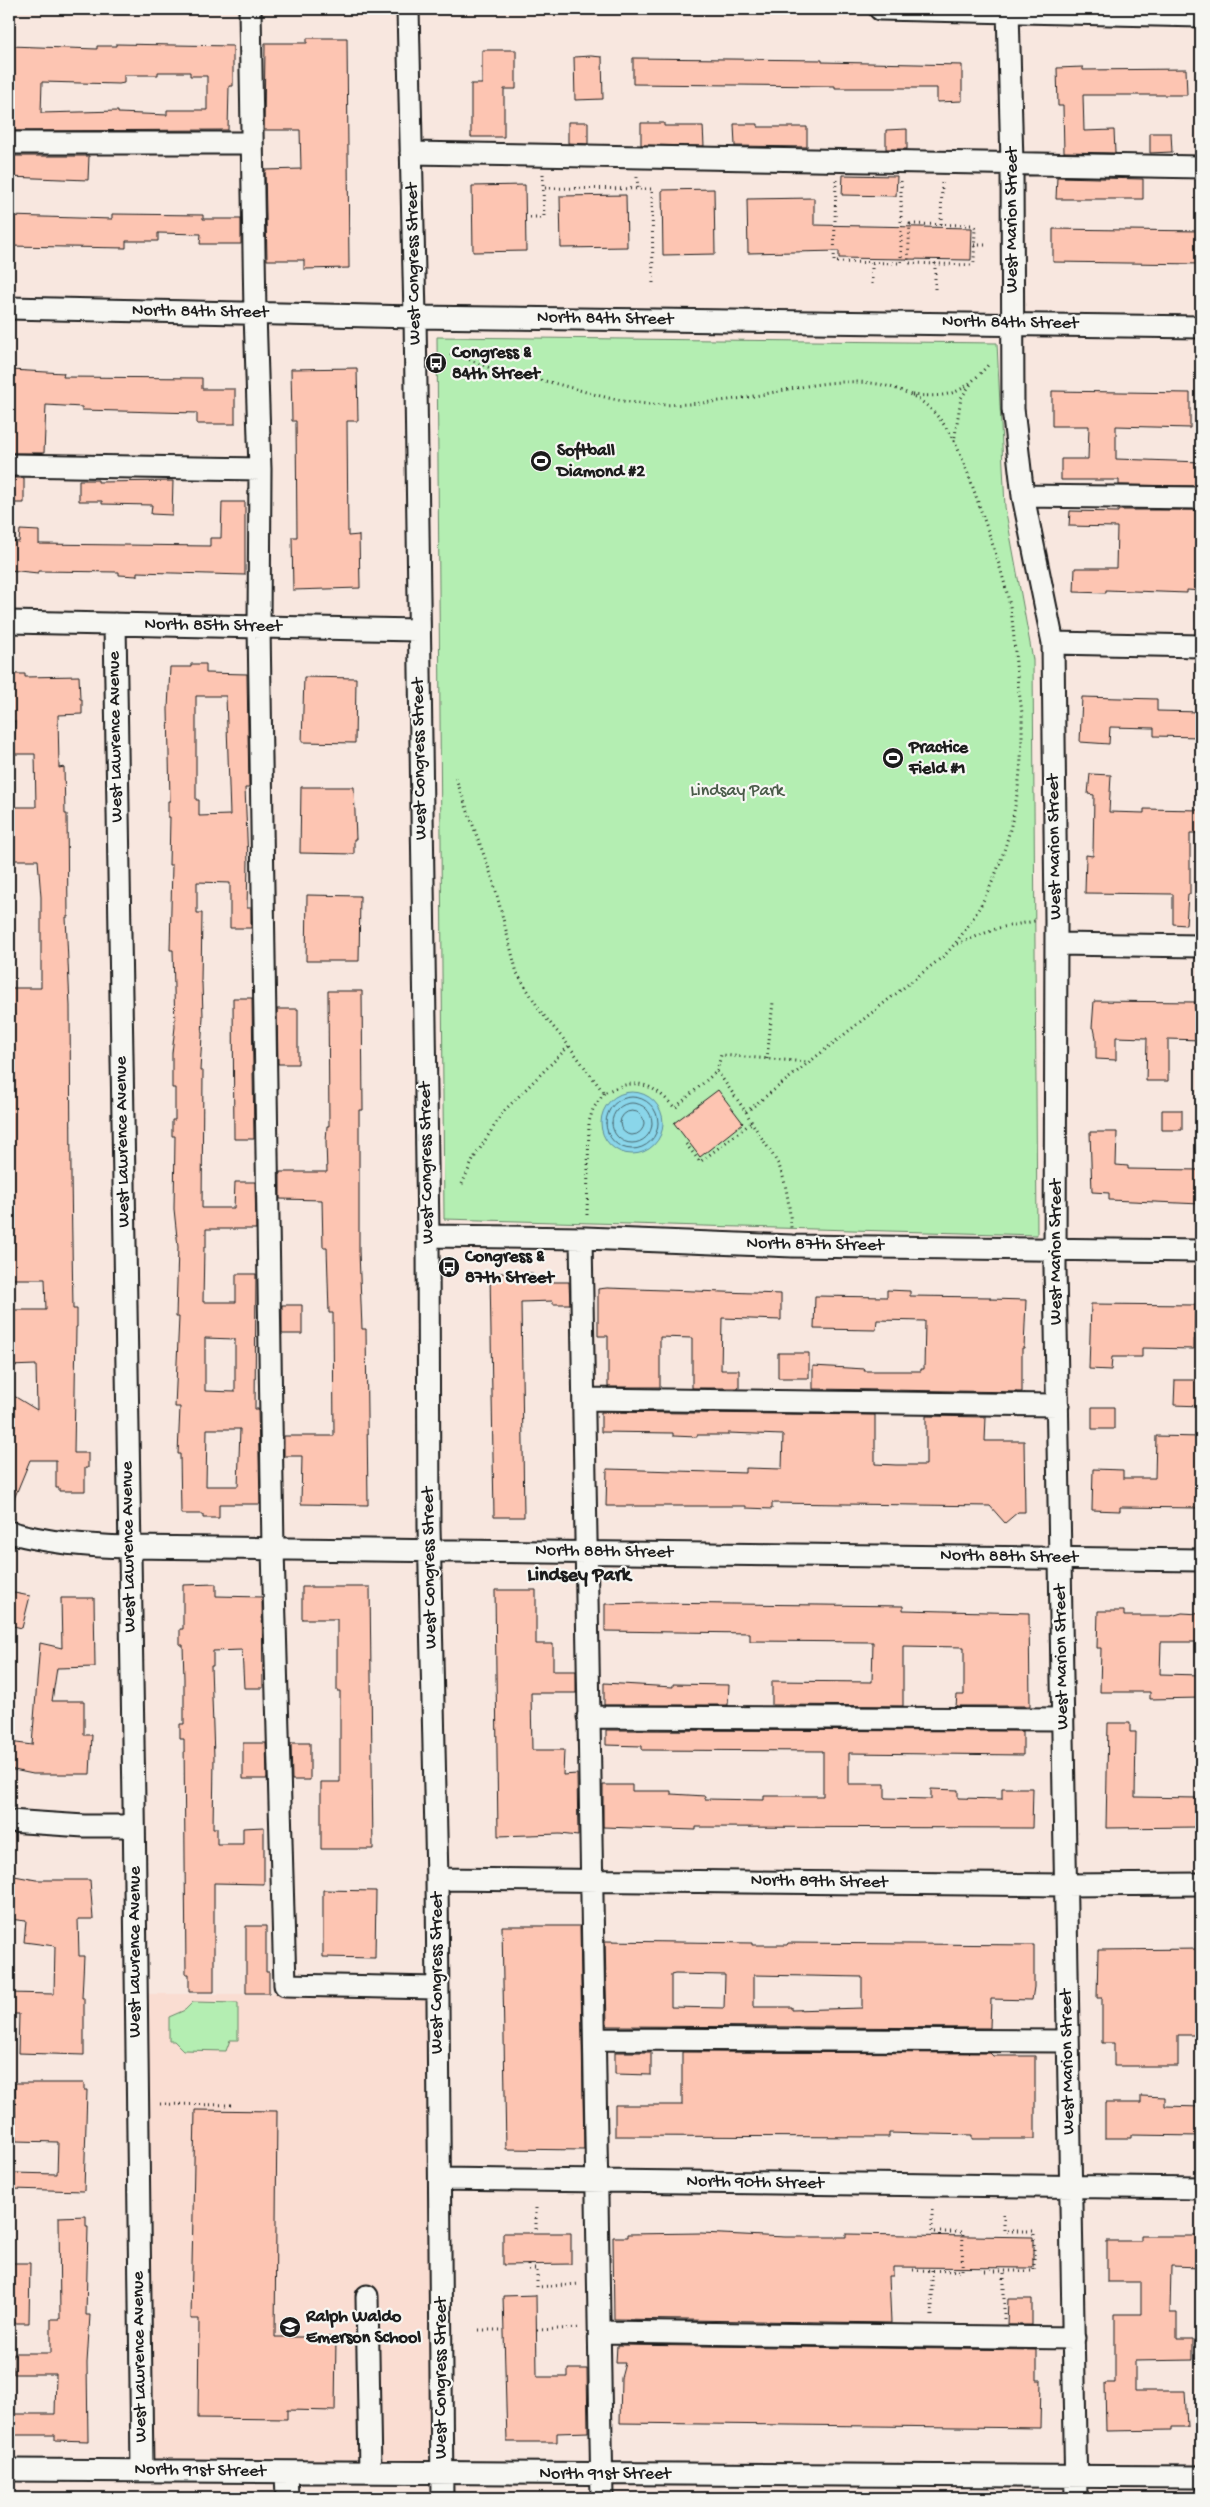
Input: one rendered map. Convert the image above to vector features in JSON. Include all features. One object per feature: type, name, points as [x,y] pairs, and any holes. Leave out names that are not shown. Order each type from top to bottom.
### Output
[{"type":"street","points":[[250,9],[255,313],[260,469],[259,626],[273,1550],[285,1985],[436,1988]]},
{"type":"street","name":"West Congress Street","points":[[408,9],[416,317],[418,630],[428,1236],[430,1550],[437,1879],[436,1988],[440,2179],[442,2498]]},
{"type":"street","points":[[880,9],[1008,10],[1201,16]]},
{"type":"street","name":"West Marion Street","points":[[1008,10],[1012,164],[1013,409],[1023,496],[1053,643],[1056,944],[1055,1248],[1076,2488]]},
{"type":"street","points":[[9,143],[252,143]]},
{"type":"street","points":[[411,153],[1201,168]]},
{"type":"street","name":"North 84th Street","points":[[9,308],[416,317],[1013,323],[1201,327]]},
{"type":"street","points":[[9,465],[260,469]]},
{"type":"street","points":[[1023,496],[1201,498]]},
{"type":"street","name":"North 85th Street","points":[[9,622],[418,630]]},
{"type":"street","name":"West Lawrence Avenue","points":[[114,624],[134,1826],[142,2470]]},
{"type":"street","points":[[1053,643],[1201,646]]},
{"type":"street","points":[[1056,944],[1201,946]]},
{"type":"street","name":"North 87th Street","points":[[428,1236],[581,1238],[792,1246],[1201,1251]]},
{"type":"street","points":[[581,1238],[588,1716],[600,2283],[602,2498]]},
{"type":"street","points":[[584,1400],[1058,1405]]},
{"type":"street","name":"North 88th Street","points":[[9,1532],[41,1541],[129,1547],[273,1550],[586,1551],[1201,1560]]},
{"type":"street","points":[[588,1716],[1063,1719]]},
{"type":"street","points":[[9,1820],[84,1826],[134,1826]]},
{"type":"street","name":"North 89th Street","points":[[437,1879],[1065,1885],[1201,1884]]},
{"type":"street","points":[[595,2039],[1068,2041]]},
{"type":"street","name":"North 90th Street","points":[[440,2179],[1201,2188]]},
{"type":"street","points":[[367,2296],[370,2472]]},
{"type":"street","points":[[600,2330],[1074,2338]]},
{"type":"street","name":"North 91st Street","points":[[9,2470],[602,2474],[1076,2488],[1201,2477]]},
{"type":"street","points":[[286,2472],[287,2498]]},
{"type":"path","points":[[836,161],[834,262],[872,263],[901,263],[901,162]]},
{"type":"path","points":[[941,224],[942,163]]},
{"type":"path","points":[[525,218],[544,218],[543,188],[652,189],[654,284]]},
{"type":"path","points":[[941,224],[972,225],[974,227],[974,262],[970,264],[908,261],[908,225],[941,224]]},
{"type":"path","points":[[974,245],[988,245]]},
{"type":"path","points":[[872,263],[872,288]]},
{"type":"path","points":[[935,263],[935,289]]},
{"type":"path","points":[[450,354],[493,369],[551,382],[578,391],[639,403],[704,402],[758,395],[823,382],[883,385],[911,395],[933,410],[963,458],[1002,576],[1016,648],[1022,710],[1018,787],[1002,859],[980,907],[962,936],[944,955],[746,1112]]},
{"type":"path","points":[[954,443],[961,398],[990,363]]},
{"type":"path","points":[[911,395],[937,397],[971,384]]},
{"type":"path","points":[[455,776],[493,880],[517,973],[541,1012],[604,1093]]},
{"type":"path","points":[[954,945],[998,928],[1035,921]]},
{"type":"path","points":[[767,1059],[773,1002]]},
{"type":"path","points":[[462,1184],[474,1158],[503,1112],[569,1046]]},
{"type":"path","points":[[587,1215],[589,1122],[593,1109],[604,1093],[621,1084],[641,1083],[659,1092],[675,1108],[717,1071],[721,1055],[809,1062]]},
{"type":"path","points":[[717,1071],[746,1112],[778,1164],[791,1212],[792,1246]]},
{"type":"path","points":[[686,1144],[700,1162],[752,1123]]},
{"type":"path","points":[[160,2104],[231,2105]]},
{"type":"path","points":[[536,2208],[536,2233]]},
{"type":"path","points":[[913,2270],[962,2270],[963,2232],[932,2232],[932,2210]]},
{"type":"path","points":[[985,2271],[1034,2271],[1034,2231],[1004,2231],[1004,2210]]},
{"type":"path","points":[[528,2265],[528,2269],[537,2269],[537,2287],[600,2283]]},
{"type":"path","points":[[932,2270],[932,2336]]},
{"type":"path","points":[[1004,2271],[1004,2337]]},
{"type":"path","points":[[479,2330],[504,2330]]},
{"type":"path","points":[[537,2330],[600,2330]]},
{"type":"shaded area","name":"Ralph Waldo Emerson School","points":[[285,1985],[436,1988],[442,2473],[142,2470],[135,1994],[271,1994]]},
{"type":"green space","name":"Lindsay Park","points":[[437,337],[997,343],[1005,507],[1033,660],[1037,1235],[444,1219]]},
{"type":"green space","points":[[193,2002],[238,2003],[238,2040],[230,2040],[226,2051],[183,2050],[174,2041],[169,2041],[169,2017],[185,2010]]},
{"type":"water","points":[[626,1092],[638,1092],[654,1101],[661,1111],[663,1123],[661,1135],[654,1145],[638,1154],[626,1154],[615,1149],[606,1140],[601,1129],[601,1117],[606,1106],[615,1097]]},
{"type":"building","points":[[307,38],[347,38],[349,268],[304,269],[304,260],[267,260],[265,170],[301,169],[300,130],[264,130],[265,43],[307,43]]},
{"type":"building","points":[[116,44],[233,46],[233,86],[229,86],[228,130],[9,131],[9,46],[97,49],[97,46],[116,46]],"holes":[[[158,72],[190,72],[190,76],[207,76],[207,110],[167,110],[167,115],[118,113],[118,111],[41,113],[42,82],[119,84],[124,83],[124,75],[158,75]]]},
{"type":"building","points":[[482,50],[516,50],[516,89],[504,89],[504,137],[471,137],[471,84],[482,84]]},
{"type":"building","points":[[574,57],[602,57],[603,99],[575,100]]},
{"type":"building","points":[[633,58],[822,60],[822,62],[962,65],[962,101],[937,102],[937,88],[633,84]]},
{"type":"building","points":[[1083,67],[1083,70],[1186,69],[1187,95],[1083,95],[1084,131],[1114,130],[1115,153],[1064,152],[1063,106],[1058,106],[1057,68]]},
{"type":"building","points":[[568,122],[588,122],[588,144],[568,143]]},
{"type":"building","points":[[641,123],[664,123],[664,126],[703,126],[704,146],[641,145]]},
{"type":"building","points":[[734,124],[758,124],[758,127],[807,127],[807,147],[735,146]]},
{"type":"building","points":[[907,129],[907,149],[886,149],[886,130]]},
{"type":"building","points":[[1150,133],[1171,133],[1172,152],[1150,153]]},
{"type":"building","points":[[9,156],[89,156],[88,180],[9,177]]},
{"type":"building","points":[[843,175],[897,176],[896,196],[842,195]]},
{"type":"building","points":[[1057,177],[1143,179],[1143,199],[1056,199]]},
{"type":"building","points":[[525,185],[526,251],[473,252],[472,186]]},
{"type":"building","points":[[714,189],[715,254],[663,255],[662,190]]},
{"type":"building","points":[[626,195],[627,247],[561,248],[560,196]]},
{"type":"building","points":[[814,198],[814,225],[972,228],[971,260],[839,258],[839,251],[748,253],[747,199]]},
{"type":"building","points":[[112,214],[203,215],[203,219],[241,219],[241,244],[200,244],[201,234],[158,233],[158,241],[126,241],[126,248],[9,246],[9,216],[112,219]]},
{"type":"building","points":[[1053,229],[1201,231],[1201,264],[1053,262]]},
{"type":"building","points":[[357,368],[358,421],[347,421],[348,536],[359,535],[360,588],[293,590],[292,537],[297,537],[296,421],[292,421],[291,369]]},
{"type":"building","points":[[11,370],[64,373],[63,377],[202,378],[202,389],[235,389],[235,424],[197,424],[197,413],[82,410],[82,407],[46,405],[44,453],[9,453]]},
{"type":"building","points":[[1052,391],[1190,393],[1190,428],[1116,426],[1116,459],[1201,462],[1201,486],[1119,485],[1119,480],[1061,480],[1061,459],[1088,459],[1089,426],[1052,426]]},
{"type":"building","points":[[9,478],[24,478],[24,503],[9,503]]},
{"type":"building","points":[[79,480],[98,480],[98,482],[173,481],[172,515],[151,514],[152,505],[102,504],[102,501],[79,501]]},
{"type":"building","points":[[222,502],[245,502],[245,575],[137,572],[137,576],[119,575],[119,572],[38,571],[38,573],[9,570],[9,541],[19,542],[20,530],[39,531],[39,544],[210,546],[210,538],[221,538]]},
{"type":"building","points":[[1118,510],[1201,510],[1201,591],[1187,590],[1187,593],[1106,590],[1106,593],[1074,592],[1075,568],[1116,568],[1117,527],[1069,526],[1070,511],[1118,512]]},
{"type":"building","points":[[191,664],[206,664],[206,673],[247,674],[249,788],[245,788],[248,862],[247,908],[251,908],[251,928],[230,928],[230,883],[197,882],[197,913],[202,913],[201,982],[203,1017],[200,1071],[203,1071],[202,1208],[234,1208],[235,1182],[255,1182],[256,1229],[206,1229],[206,1247],[204,1247],[203,1302],[236,1302],[236,1274],[256,1274],[255,1409],[258,1409],[260,1504],[219,1504],[219,1518],[203,1518],[203,1514],[181,1514],[180,1454],[178,1454],[180,1407],[175,1407],[179,1317],[176,1317],[178,1247],[174,1209],[175,1136],[172,1136],[172,1120],[175,1120],[175,1088],[172,1088],[172,1053],[175,1027],[173,950],[170,950],[172,865],[169,865],[168,709],[170,667],[191,667]],"holes":[[[196,696],[226,696],[230,815],[199,816],[199,800],[196,800]],[[205,1338],[235,1339],[235,1392],[205,1391]],[[207,1429],[240,1429],[238,1486],[206,1486]]]},
{"type":"building","points":[[9,674],[25,674],[25,677],[79,676],[80,699],[82,699],[82,714],[58,715],[59,768],[64,767],[65,814],[67,814],[68,917],[66,917],[70,1006],[73,1309],[77,1309],[74,1453],[88,1453],[88,1468],[85,1468],[85,1491],[59,1491],[59,1488],[56,1488],[56,1460],[30,1460],[9,1511],[9,1393],[37,1410],[36,1365],[9,1366],[9,1310],[46,1310],[45,1279],[9,1279],[9,988],[41,988],[41,897],[38,860],[9,860],[9,807],[36,807],[35,754],[14,754],[15,721],[9,722]]},
{"type":"building","points":[[304,677],[356,678],[355,743],[302,742]]},
{"type":"building","points":[[1082,697],[1157,699],[1157,711],[1201,712],[1201,737],[1154,736],[1154,728],[1110,727],[1109,744],[1080,742]]},
{"type":"building","points":[[1090,774],[1111,775],[1109,812],[1144,813],[1144,809],[1200,810],[1199,833],[1190,833],[1190,894],[1188,894],[1186,925],[1173,924],[1173,894],[1085,893],[1086,855],[1093,856],[1094,795],[1088,794]]},
{"type":"building","points":[[301,787],[354,787],[356,839],[354,839],[354,854],[300,853]]},
{"type":"building","points":[[307,895],[360,896],[359,961],[306,961]]},
{"type":"building","points":[[328,991],[362,991],[363,1110],[359,1110],[359,1251],[362,1329],[366,1329],[368,1505],[301,1504],[302,1456],[284,1456],[284,1436],[334,1436],[333,1313],[329,1313],[327,1247],[323,1247],[322,1200],[280,1199],[280,1172],[327,1172],[326,1142],[327,1126],[329,1126]]},
{"type":"building","points":[[233,998],[252,998],[254,1139],[234,1139]]},
{"type":"building","points":[[1094,1001],[1195,1002],[1195,1009],[1201,1009],[1201,1040],[1168,1039],[1168,1081],[1146,1081],[1147,1038],[1116,1037],[1116,1060],[1096,1059],[1096,1038],[1094,1028],[1092,1028]]},
{"type":"building","points":[[277,1009],[298,1009],[298,1064],[278,1064]]},
{"type":"building","points":[[718,1090],[743,1123],[700,1157],[674,1123]]},
{"type":"building","points":[[1162,1110],[1182,1110],[1182,1130],[1162,1130]]},
{"type":"building","points":[[1090,1132],[1117,1132],[1116,1165],[1128,1166],[1128,1169],[1201,1170],[1201,1204],[1109,1200],[1109,1193],[1092,1192]]},
{"type":"building","points":[[490,1273],[532,1273],[532,1282],[569,1282],[570,1304],[553,1304],[553,1301],[521,1302],[524,1517],[494,1517]]},
{"type":"building","points":[[598,1289],[781,1294],[781,1320],[722,1318],[721,1370],[739,1370],[739,1388],[692,1388],[692,1338],[660,1337],[660,1387],[608,1387],[608,1336],[598,1336]]},
{"type":"building","points":[[887,1290],[910,1291],[910,1296],[990,1297],[990,1299],[1026,1300],[1024,1348],[1022,1348],[1022,1392],[813,1389],[813,1366],[865,1369],[864,1371],[921,1371],[921,1369],[924,1369],[925,1321],[877,1320],[876,1330],[814,1329],[815,1296],[887,1297]]},
{"type":"building","points":[[1091,1304],[1195,1305],[1194,1349],[1142,1348],[1142,1357],[1112,1357],[1111,1370],[1089,1369]]},
{"type":"building","points":[[282,1305],[302,1305],[302,1334],[282,1334]]},
{"type":"building","points":[[778,1353],[809,1353],[809,1378],[778,1378]]},
{"type":"building","points":[[1175,1380],[1201,1380],[1201,1406],[1174,1405]]},
{"type":"building","points":[[1092,1407],[1114,1407],[1114,1429],[1092,1429]]},
{"type":"building","points":[[601,1412],[875,1415],[875,1464],[896,1465],[926,1465],[926,1416],[986,1417],[985,1441],[1024,1441],[1025,1512],[1018,1512],[1005,1523],[990,1506],[772,1503],[772,1509],[746,1508],[746,1506],[606,1506],[607,1469],[746,1473],[746,1468],[782,1469],[783,1435],[728,1433],[728,1435],[697,1435],[697,1437],[673,1436],[673,1433],[601,1432]]},
{"type":"building","points":[[1156,1436],[1201,1437],[1200,1508],[1120,1507],[1120,1511],[1092,1510],[1093,1469],[1123,1470],[1123,1478],[1155,1478]]},
{"type":"building","points":[[216,1584],[216,1596],[262,1597],[263,1688],[244,1688],[242,1650],[213,1651],[213,1666],[211,1666],[214,1758],[213,1828],[217,1828],[217,1844],[243,1844],[243,1828],[264,1827],[264,1884],[214,1883],[214,1992],[189,1992],[189,1974],[186,1974],[184,1739],[180,1739],[180,1724],[184,1724],[184,1679],[183,1645],[180,1645],[180,1629],[183,1629],[183,1585]]},
{"type":"building","points":[[302,1587],[370,1587],[373,1849],[321,1849],[321,1782],[340,1782],[340,1691],[337,1691],[337,1619],[302,1619]]},
{"type":"building","points":[[495,1590],[536,1590],[536,1644],[553,1644],[553,1671],[576,1671],[576,1693],[531,1693],[532,1750],[564,1750],[563,1775],[577,1774],[578,1836],[560,1834],[498,1836]]},
{"type":"building","points":[[9,1592],[30,1596],[22,1628],[9,1625]]},
{"type":"building","points":[[61,1598],[94,1598],[95,1667],[57,1668],[52,1701],[84,1701],[84,1735],[92,1735],[90,1774],[33,1774],[9,1769],[9,1742],[32,1745],[40,1643],[62,1648]]},
{"type":"building","points":[[605,1604],[903,1606],[903,1610],[1029,1613],[1030,1706],[956,1706],[957,1695],[964,1695],[964,1647],[903,1646],[903,1706],[772,1705],[772,1681],[872,1682],[873,1642],[750,1641],[750,1633],[605,1631]]},
{"type":"building","points":[[1098,1611],[1124,1611],[1124,1616],[1200,1614],[1200,1642],[1161,1642],[1160,1674],[1201,1675],[1201,1698],[1150,1699],[1150,1692],[1100,1692],[1101,1648],[1097,1648]]},
{"type":"building","points":[[604,1683],[673,1687],[673,1684],[729,1685],[728,1705],[604,1705]]},
{"type":"building","points":[[1108,1723],[1130,1723],[1130,1732],[1136,1732],[1135,1797],[1197,1798],[1197,1827],[1106,1828]]},
{"type":"building","points":[[606,1730],[1023,1731],[1023,1755],[849,1753],[849,1784],[885,1784],[885,1798],[931,1799],[931,1789],[958,1790],[958,1798],[1002,1799],[1002,1788],[1033,1788],[1032,1828],[696,1827],[696,1830],[603,1827],[603,1785],[632,1785],[632,1791],[671,1791],[671,1794],[705,1796],[705,1799],[764,1800],[764,1796],[823,1796],[823,1751],[642,1750],[642,1746],[606,1745]]},
{"type":"building","points":[[243,1743],[266,1743],[267,1779],[243,1779]]},
{"type":"building","points":[[291,1743],[310,1743],[310,1780],[292,1780]]},
{"type":"building","points":[[9,1875],[36,1880],[90,1880],[93,1919],[78,1919],[79,1956],[84,1956],[82,1998],[84,1998],[84,2055],[18,2053],[19,2014],[9,2014],[9,1993],[54,1994],[55,1946],[24,1942],[26,1921],[9,1919]]},
{"type":"building","points":[[323,1890],[376,1891],[375,1958],[323,1957]]},
{"type":"building","points":[[246,1926],[266,1926],[266,1972],[269,1972],[269,1993],[246,1993]]},
{"type":"building","points":[[502,1926],[580,1926],[584,2150],[506,2149]]},
{"type":"building","points":[[605,1941],[752,1943],[752,1945],[787,1945],[788,1943],[1034,1945],[1034,1987],[1032,2000],[991,1999],[990,2028],[607,2026]],"holes":[[[671,1975],[725,1975],[724,2008],[671,2007]],[[754,1975],[862,1977],[862,2008],[792,2010],[792,2007],[754,2007]]]},
{"type":"building","points":[[1201,1949],[1201,2035],[1178,2035],[1178,2066],[1114,2066],[1114,2043],[1102,2043],[1102,1998],[1097,1998],[1098,1950]]},
{"type":"building","points":[[615,2052],[651,2052],[651,2075],[615,2074]]},
{"type":"building","points":[[682,2052],[990,2053],[993,2056],[1035,2056],[1035,2139],[972,2139],[972,2135],[889,2133],[889,2137],[615,2136],[615,2105],[682,2105]]},
{"type":"building","points":[[15,2083],[84,2083],[84,2090],[87,2090],[84,2191],[12,2189],[12,2173],[57,2174],[58,2142],[16,2141]]},
{"type":"building","points":[[1141,2096],[1165,2097],[1165,2106],[1201,2107],[1201,2136],[1131,2135],[1131,2138],[1105,2138],[1105,2103],[1141,2103]]},
{"type":"building","points":[[195,2110],[277,2111],[275,2337],[336,2337],[335,2411],[287,2410],[287,2419],[198,2418],[199,2319],[191,2319]]},
{"type":"building","points":[[86,2216],[86,2226],[88,2226],[86,2315],[90,2315],[87,2363],[88,2441],[55,2440],[55,2435],[9,2435],[9,2414],[55,2414],[56,2374],[14,2374],[14,2353],[51,2353],[51,2319],[60,2319],[59,2217]]},
{"type":"building","points":[[503,2233],[571,2233],[571,2264],[503,2265]]},
{"type":"building","points":[[701,2233],[785,2237],[846,2237],[846,2234],[1033,2237],[1033,2268],[893,2267],[893,2276],[889,2276],[891,2323],[614,2319],[613,2237],[628,2237],[628,2234]]},
{"type":"building","points":[[1141,2236],[1201,2236],[1201,2267],[1171,2266],[1170,2313],[1177,2313],[1177,2339],[1193,2339],[1193,2360],[1135,2361],[1135,2391],[1185,2391],[1187,2427],[1172,2427],[1172,2430],[1106,2431],[1105,2383],[1115,2383],[1115,2314],[1141,2314],[1141,2282],[1107,2282],[1107,2241],[1141,2241]]},
{"type":"building","points":[[9,2263],[30,2263],[29,2323],[9,2323]]},
{"type":"building","points":[[536,2295],[537,2377],[568,2377],[568,2369],[587,2369],[588,2432],[557,2433],[557,2442],[507,2442],[503,2296]]},
{"type":"building","points":[[1008,2299],[1032,2299],[1032,2325],[1007,2325]]},
{"type":"building","points":[[617,2345],[1037,2350],[1037,2380],[1041,2380],[1040,2428],[620,2423],[621,2378],[625,2363],[616,2363]]},
{"type":"place","name":"Congress & 84th Street","points":[[436,363]]},
{"type":"place","name":"Softball Diamond #2","points":[[541,461]]},
{"type":"place","name":"Practice Field #1","points":[[893,758]]},
{"type":"place","name":"Congress & 87th Street","points":[[449,1267]]},
{"type":"place","name":"Ralph Waldo Emerson School","points":[[290,2327]]},
{"type":"district","name":"Lindsey Park","points":[[579,1576]]}]
